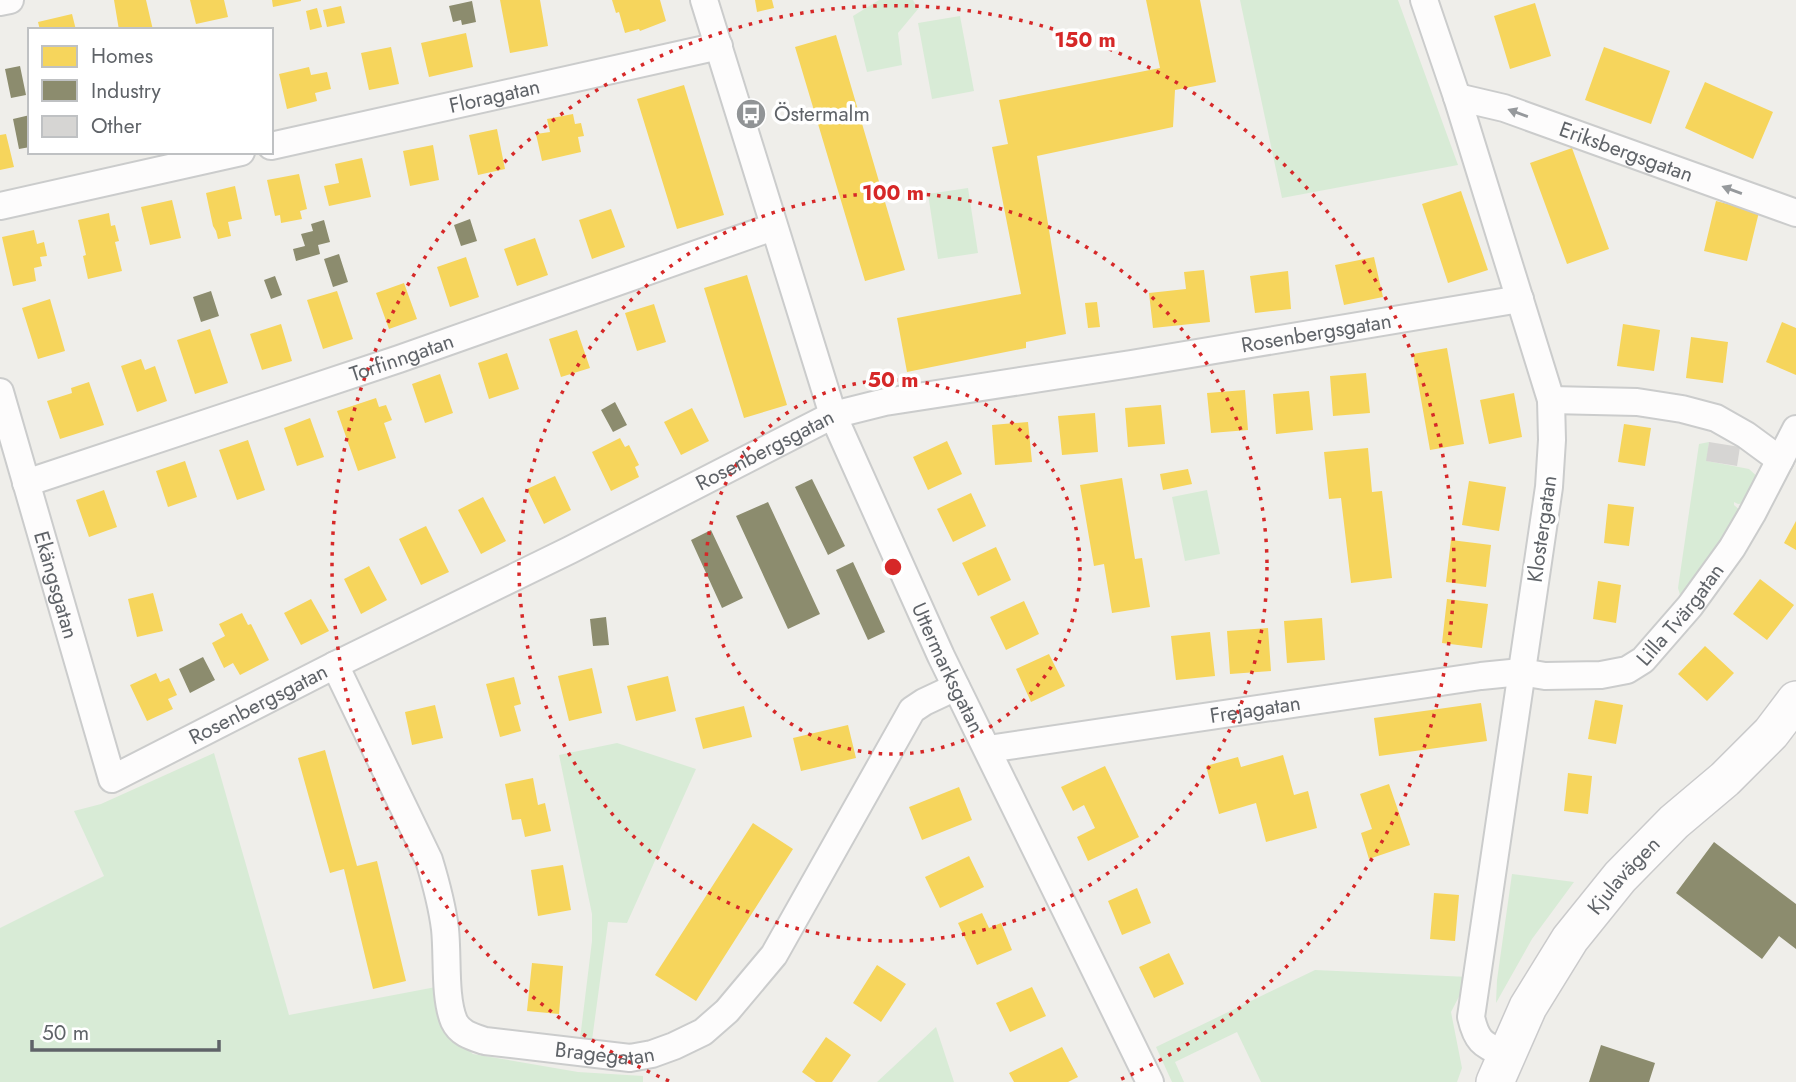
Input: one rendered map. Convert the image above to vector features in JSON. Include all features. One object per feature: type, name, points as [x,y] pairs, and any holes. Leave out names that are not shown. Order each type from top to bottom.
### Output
[{"type":"street","points":[[0,2],[10,0]]},
{"type":"street","name":"Uttermarksgatan","points":[[704,0],[833,415],[941,656],[1150,1082]]},
{"type":"street","name":"Klostergatan","points":[[1424,0],[1551,400],[1549,487],[1471,1017],[1475,1033],[1500,1069]]},
{"type":"street","name":"Floragatan","points":[[273,146],[719,46]]},
{"type":"street","name":"Eriksbergsgatan","points":[[1457,97],[1504,108],[1796,213]]},
{"type":"street","points":[[0,206],[233,154]]},
{"type":"street","name":"Torfinngatan","points":[[26,483],[399,359],[773,227]]},
{"type":"street","name":"Rosenbergsgatan","points":[[112,779],[833,415],[885,402],[1520,299]]},
{"type":"street","name":"Ekängsgatan","points":[[0,392],[112,779]]},
{"type":"street","points":[[1551,400],[1637,402],[1682,409],[1716,418],[1746,435],[1780,460]]},
{"type":"street","name":"Lilla Tvärgatan","points":[[1521,672],[1545,676],[1601,675],[1627,670],[1643,660],[1712,577],[1752,514],[1796,429]]},
{"type":"street","name":"Bragegatan","points":[[335,665],[429,860],[445,929],[450,1003],[455,1023],[467,1036],[485,1041],[630,1058],[652,1054],[694,1037],[727,1011],[774,955],[912,710],[956,687]]},
{"type":"street","name":"Frejagatan","points":[[988,749],[1521,672]]},
{"type":"street","name":"Kjulavägen","points":[[1500,1069],[1528,1007],[1570,939],[1620,877],[1674,822],[1753,752],[1796,700]]},
{"type":"green space","points":[[879,0],[913,0],[918,9],[898,33],[902,65],[867,72],[853,16]]},
{"type":"green space","points":[[1240,0],[1398,0],[1458,165],[1282,198]]},
{"type":"green space","points":[[960,16],[974,91],[932,99],[918,23]]},
{"type":"green space","points":[[968,188],[978,253],[938,259],[928,194]]},
{"type":"green space","points":[[1709,442],[1707,461],[1749,469],[1760,479],[1746,503],[1734,502],[1742,512],[1681,598],[1678,588],[1699,444]]},
{"type":"green space","points":[[1207,490],[1220,554],[1185,561],[1172,497]]},
{"type":"green space","points":[[617,743],[696,769],[627,923],[608,922],[592,1040],[580,1039],[592,941],[592,914],[559,755]]},
{"type":"green space","points":[[214,753],[289,1015],[441,986],[442,1027],[473,1054],[578,1072],[643,1076],[643,1082],[0,1082],[0,928],[104,876],[74,811],[101,804]]},
{"type":"green space","points":[[1512,874],[1574,882],[1532,939],[1496,1003],[1497,980]]},
{"type":"green space","points":[[1315,970],[1469,977],[1451,1012],[1462,1068],[1457,1082],[1261,1082],[1237,1032],[1175,1062],[1184,1082],[1172,1082],[1156,1047]]},
{"type":"green space","points":[[936,1027],[954,1082],[877,1082]]},
{"type":"building: Homes","points":[[114,0],[146,0],[153,28],[119,28]]},
{"type":"building: Homes","points":[[190,0],[224,0],[228,17],[196,24]]},
{"type":"building: Homes","points":[[272,0],[301,0],[301,1],[273,7]]},
{"type":"building: Homes","points":[[500,0],[540,0],[548,46],[510,53]]},
{"type":"building: Homes","points":[[612,0],[660,0],[666,21],[640,31],[639,29],[625,33],[619,12],[616,13]]},
{"type":"building: Homes","points":[[755,0],[772,0],[774,8],[757,12]]},
{"type":"building: Homes","points":[[1146,0],[1200,0],[1216,82],[1175,90],[1173,127],[1037,156],[1066,334],[1026,342],[1026,348],[907,372],[897,318],[1021,294],[992,147],[1008,144],[999,100],[1160,68]]},
{"type":"building: Homes","points":[[1535,3],[1551,56],[1510,69],[1494,16]]},
{"type":"building: Homes","points":[[341,6],[345,23],[327,27],[323,10]]},
{"type":"building: Homes","points":[[317,8],[322,27],[310,30],[306,11]]},
{"type":"building: Homes","points":[[72,14],[76,28],[40,28],[38,22]]},
{"type":"building: Homes","points":[[466,33],[473,67],[429,77],[421,43]]},
{"type":"building: Homes","points":[[836,35],[905,270],[865,281],[795,47]]},
{"type":"building: Homes","points":[[391,47],[399,84],[369,90],[361,53]]},
{"type":"building: Homes","points":[[1604,47],[1670,71],[1651,124],[1585,100]]},
{"type":"building: Homes","points":[[309,67],[311,75],[327,72],[331,89],[315,93],[317,101],[287,109],[279,74]]},
{"type":"building: Homes","points":[[1705,82],[1773,112],[1753,159],[1685,128]]},
{"type":"building: Homes","points":[[684,85],[724,215],[677,229],[637,99]]},
{"type":"building: Homes","points":[[573,114],[575,124],[581,123],[584,136],[578,137],[581,152],[542,161],[536,134],[550,132],[547,119]]},
{"type":"building: Homes","points":[[497,129],[505,169],[478,175],[469,135]]},
{"type":"building: Homes","points":[[6,134],[14,167],[0,170],[0,135]]},
{"type":"building: Homes","points":[[433,145],[439,180],[410,186],[403,151]]},
{"type":"building: Homes","points":[[1572,148],[1609,249],[1567,264],[1530,163]]},
{"type":"building: Homes","points":[[362,158],[371,197],[329,206],[324,186],[339,183],[335,164]]},
{"type":"building: Homes","points":[[299,174],[307,209],[300,211],[302,219],[281,223],[280,215],[275,216],[267,180]]},
{"type":"building: Homes","points":[[235,186],[242,219],[228,222],[231,236],[218,239],[206,193]]},
{"type":"building: Homes","points":[[1461,191],[1488,270],[1448,283],[1422,204]]},
{"type":"building: Homes","points":[[172,200],[181,238],[150,245],[141,207]]},
{"type":"building: Homes","points":[[1716,201],[1759,212],[1747,261],[1704,251]]},
{"type":"building: Homes","points":[[611,209],[625,247],[592,259],[579,220]]},
{"type":"building: Homes","points":[[109,213],[111,226],[115,225],[119,241],[115,242],[122,271],[88,279],[78,220]]},
{"type":"building: Homes","points":[[34,230],[37,244],[44,242],[47,256],[40,257],[42,266],[34,268],[36,281],[13,286],[2,237]]},
{"type":"building: Homes","points":[[535,238],[548,275],[517,286],[504,249]]},
{"type":"building: Homes","points":[[466,257],[479,297],[450,307],[437,267]]},
{"type":"building: Homes","points":[[1374,257],[1383,297],[1344,305],[1335,265]]},
{"type":"building: Homes","points":[[1204,270],[1210,322],[1153,328],[1149,293],[1186,289],[1184,272]]},
{"type":"building: Homes","points":[[1288,271],[1291,309],[1255,313],[1250,276]]},
{"type":"building: Homes","points":[[747,275],[787,405],[744,418],[704,288]]},
{"type":"building: Homes","points":[[404,283],[417,319],[389,329],[376,293]]},
{"type":"building: Homes","points":[[337,291],[353,339],[323,349],[307,300]]},
{"type":"building: Homes","points":[[50,299],[65,351],[38,359],[22,308]]},
{"type":"building: Homes","points":[[1097,302],[1100,327],[1088,328],[1085,303]]},
{"type":"building: Homes","points":[[654,304],[666,342],[637,351],[625,313]]},
{"type":"building: Homes","points":[[1782,322],[1796,328],[1796,375],[1766,362]]},
{"type":"building: Homes","points":[[281,324],[292,361],[262,370],[250,334]]},
{"type":"building: Homes","points":[[1623,324],[1660,330],[1654,371],[1617,366]]},
{"type":"building: Homes","points":[[210,329],[228,383],[195,394],[177,340]]},
{"type":"building: Homes","points":[[577,330],[590,368],[561,377],[549,339]]},
{"type":"building: Homes","points":[[1691,337],[1728,342],[1723,383],[1686,378]]},
{"type":"building: Homes","points":[[1447,348],[1464,444],[1430,450],[1413,354]]},
{"type":"building: Homes","points":[[507,353],[519,389],[489,399],[478,363]]},
{"type":"building: Homes","points":[[141,359],[145,370],[155,366],[167,401],[137,412],[121,366]]},
{"type":"building: Homes","points":[[1366,373],[1370,413],[1333,416],[1330,376]]},
{"type":"building: Homes","points":[[440,374],[453,413],[425,423],[412,384]]},
{"type":"building: Homes","points":[[89,382],[104,425],[60,439],[47,401],[72,393],[71,388]]},
{"type":"building: Homes","points":[[1245,390],[1248,430],[1211,433],[1207,393]]},
{"type":"building: Homes","points":[[1309,391],[1313,430],[1276,434],[1273,394]]},
{"type":"building: Homes","points":[[1514,393],[1522,437],[1489,444],[1480,400]]},
{"type":"building: Homes","points":[[376,398],[379,407],[386,405],[392,420],[384,423],[396,458],[358,471],[337,411]]},
{"type":"building: Homes","points":[[1161,405],[1165,444],[1128,447],[1125,408]]},
{"type":"building: Homes","points":[[692,408],[709,441],[681,455],[664,422]]},
{"type":"building: Homes","points":[[1095,413],[1098,452],[1062,455],[1058,416]]},
{"type":"building: Homes","points":[[310,418],[324,457],[297,466],[284,428]]},
{"type":"building: Homes","points":[[1028,422],[1032,462],[995,465],[992,425]]},
{"type":"building: Homes","points":[[1624,424],[1651,428],[1645,466],[1618,462]]},
{"type":"building: Homes","points":[[620,438],[625,447],[629,445],[639,465],[635,467],[639,477],[611,491],[592,452]]},
{"type":"building: Homes","points":[[248,440],[265,490],[237,500],[219,450]]},
{"type":"building: Homes","points":[[947,441],[962,474],[928,490],[913,457]]},
{"type":"building: Homes","points":[[1368,448],[1372,492],[1382,491],[1392,578],[1351,583],[1341,498],[1329,499],[1324,452]]},
{"type":"building: Homes","points":[[185,461],[197,497],[168,507],[156,471]]},
{"type":"building: Homes","points":[[1188,469],[1192,484],[1163,490],[1160,474]]},
{"type":"building: Homes","points":[[555,476],[571,510],[544,524],[527,489]]},
{"type":"building: Homes","points":[[1122,478],[1135,559],[1142,558],[1150,607],[1112,613],[1104,564],[1094,566],[1080,485]]},
{"type":"building: Homes","points":[[1469,481],[1506,487],[1499,531],[1462,525]]},
{"type":"building: Homes","points":[[104,490],[117,527],[89,537],[76,500]]},
{"type":"building: Homes","points":[[971,493],[986,526],[953,542],[937,509]]},
{"type":"building: Homes","points":[[483,497],[506,541],[481,554],[458,510]]},
{"type":"building: Homes","points":[[1608,504],[1634,507],[1629,546],[1604,543]]},
{"type":"building: Homes","points":[[1796,521],[1796,550],[1784,543]]},
{"type":"building: Homes","points":[[426,526],[449,572],[421,585],[399,539]]},
{"type":"building: Homes","points":[[1451,540],[1491,545],[1486,587],[1446,582]]},
{"type":"building: Homes","points":[[996,547],[1011,580],[978,596],[962,563]]},
{"type":"building: Homes","points":[[369,566],[387,600],[361,614],[344,579]]},
{"type":"building: Homes","points":[[1760,579],[1794,605],[1767,640],[1733,614]]},
{"type":"building: Homes","points":[[1598,581],[1621,585],[1616,623],[1593,619]]},
{"type":"building: Homes","points":[[153,593],[163,631],[137,637],[128,599]]},
{"type":"building: Homes","points":[[311,599],[329,631],[301,645],[284,613]]},
{"type":"building: Homes","points":[[1447,599],[1488,604],[1482,648],[1442,643]]},
{"type":"building: Homes","points":[[1024,601],[1039,634],[1006,650],[990,617]]},
{"type":"building: Homes","points":[[242,613],[248,625],[251,624],[269,660],[240,675],[233,663],[224,668],[212,643],[225,636],[219,624]]},
{"type":"building: Homes","points":[[1322,618],[1325,660],[1287,663],[1284,621]]},
{"type":"building: Homes","points":[[1268,628],[1271,671],[1230,674],[1227,631]]},
{"type":"building: Homes","points":[[1210,632],[1215,676],[1176,680],[1171,636]]},
{"type":"building: Homes","points":[[1705,646],[1734,673],[1707,701],[1678,674]]},
{"type":"building: Homes","points":[[1049,654],[1065,686],[1031,702],[1016,669]]},
{"type":"building: Homes","points":[[592,668],[602,713],[569,721],[558,676]]},
{"type":"building: Homes","points":[[156,673],[160,682],[169,678],[177,695],[168,699],[173,709],[147,721],[130,685]]},
{"type":"building: Homes","points":[[668,676],[676,711],[636,721],[627,686]]},
{"type":"building: Homes","points":[[514,677],[521,704],[514,706],[521,731],[500,737],[486,684]]},
{"type":"building: Homes","points":[[1595,700],[1623,705],[1616,744],[1588,739]]},
{"type":"building: Homes","points":[[1481,703],[1487,741],[1379,756],[1374,718]]},
{"type":"building: Homes","points":[[435,705],[443,738],[412,745],[405,712]]},
{"type":"building: Homes","points":[[744,706],[752,737],[703,749],[695,718]]},
{"type":"building: Homes","points":[[848,725],[856,758],[801,771],[793,738]]},
{"type":"building: Homes","points":[[325,750],[357,866],[377,861],[406,981],[373,989],[344,869],[330,873],[298,758]]},
{"type":"building: Homes","points":[[1283,755],[1294,795],[1308,791],[1317,828],[1266,842],[1256,803],[1219,814],[1206,766],[1238,757],[1241,767]]},
{"type":"building: Homes","points":[[1105,766],[1139,837],[1088,861],[1077,837],[1095,828],[1084,805],[1073,811],[1061,787]]},
{"type":"building: Homes","points":[[1568,773],[1592,776],[1588,814],[1564,811]]},
{"type":"building: Homes","points":[[533,778],[538,805],[545,803],[551,831],[525,837],[521,819],[512,820],[505,784]]},
{"type":"building: Homes","points":[[1389,784],[1410,845],[1369,859],[1361,833],[1372,829],[1360,794]]},
{"type":"building: Homes","points":[[959,787],[972,820],[922,840],[909,807]]},
{"type":"building: Homes","points":[[753,823],[793,849],[696,1001],[655,975]]},
{"type":"building: Homes","points":[[969,856],[984,887],[940,908],[925,877]]},
{"type":"building: Homes","points":[[563,865],[571,910],[538,916],[531,870]]},
{"type":"building: Homes","points":[[1137,888],[1151,923],[1122,935],[1108,901]]},
{"type":"building: Homes","points":[[1434,893],[1459,895],[1455,941],[1430,939]]},
{"type":"building: Homes","points":[[982,913],[989,928],[1001,923],[1012,950],[977,965],[958,923]]},
{"type":"building: Homes","points":[[1169,953],[1184,984],[1154,998],[1139,967]]},
{"type":"building: Homes","points":[[532,963],[563,966],[559,1014],[527,1011]]},
{"type":"building: Homes","points":[[877,965],[906,984],[881,1022],[853,1003]]},
{"type":"building: Homes","points":[[1032,987],[1046,1016],[1010,1032],[996,1003]]},
{"type":"building: Homes","points":[[826,1037],[851,1055],[832,1082],[816,1082],[802,1072]]},
{"type":"building: Homes","points":[[1062,1047],[1078,1077],[1068,1082],[1014,1082],[1009,1073]]},
{"type":"building: Industry","points":[[472,1],[476,22],[462,25],[461,20],[453,22],[449,6]]},
{"type":"building: Industry","points":[[20,66],[26,95],[11,98],[5,69]]},
{"type":"building: Industry","points":[[28,115],[28,147],[19,149],[13,119]]},
{"type":"building: Industry","points":[[470,219],[477,241],[461,246],[454,225]]},
{"type":"building: Industry","points":[[324,220],[330,242],[318,245],[320,254],[296,261],[293,249],[305,246],[301,234],[313,231],[311,224]]},
{"type":"building: Industry","points":[[339,254],[348,282],[333,287],[324,259]]},
{"type":"building: Industry","points":[[275,276],[282,295],[271,299],[264,280]]},
{"type":"building: Industry","points":[[211,291],[219,316],[201,322],[193,297]]},
{"type":"building: Industry","points":[[615,402],[627,425],[613,432],[601,410]]},
{"type":"building: Industry","points":[[812,479],[845,546],[828,555],[795,487]]},
{"type":"building: Industry","points":[[768,502],[820,614],[788,629],[736,516]]},
{"type":"building: Industry","points":[[711,530],[743,598],[722,608],[691,540]]},
{"type":"building: Industry","points":[[853,562],[885,632],[868,640],[836,570]]},
{"type":"building: Industry","points":[[606,617],[609,645],[593,646],[590,619]]},
{"type":"building: Industry","points":[[203,657],[215,680],[190,693],[179,669]]},
{"type":"building: Industry","points":[[1714,842],[1796,904],[1796,949],[1779,936],[1762,959],[1676,893]]},
{"type":"building: Industry","points":[[1601,1045],[1655,1063],[1649,1082],[1589,1082]]},
{"type":"building: Other","points":[[1709,442],[1740,447],[1737,466],[1706,461]]},
{"type":"place","name":"Östermalm","points":[[751,114]]}]
